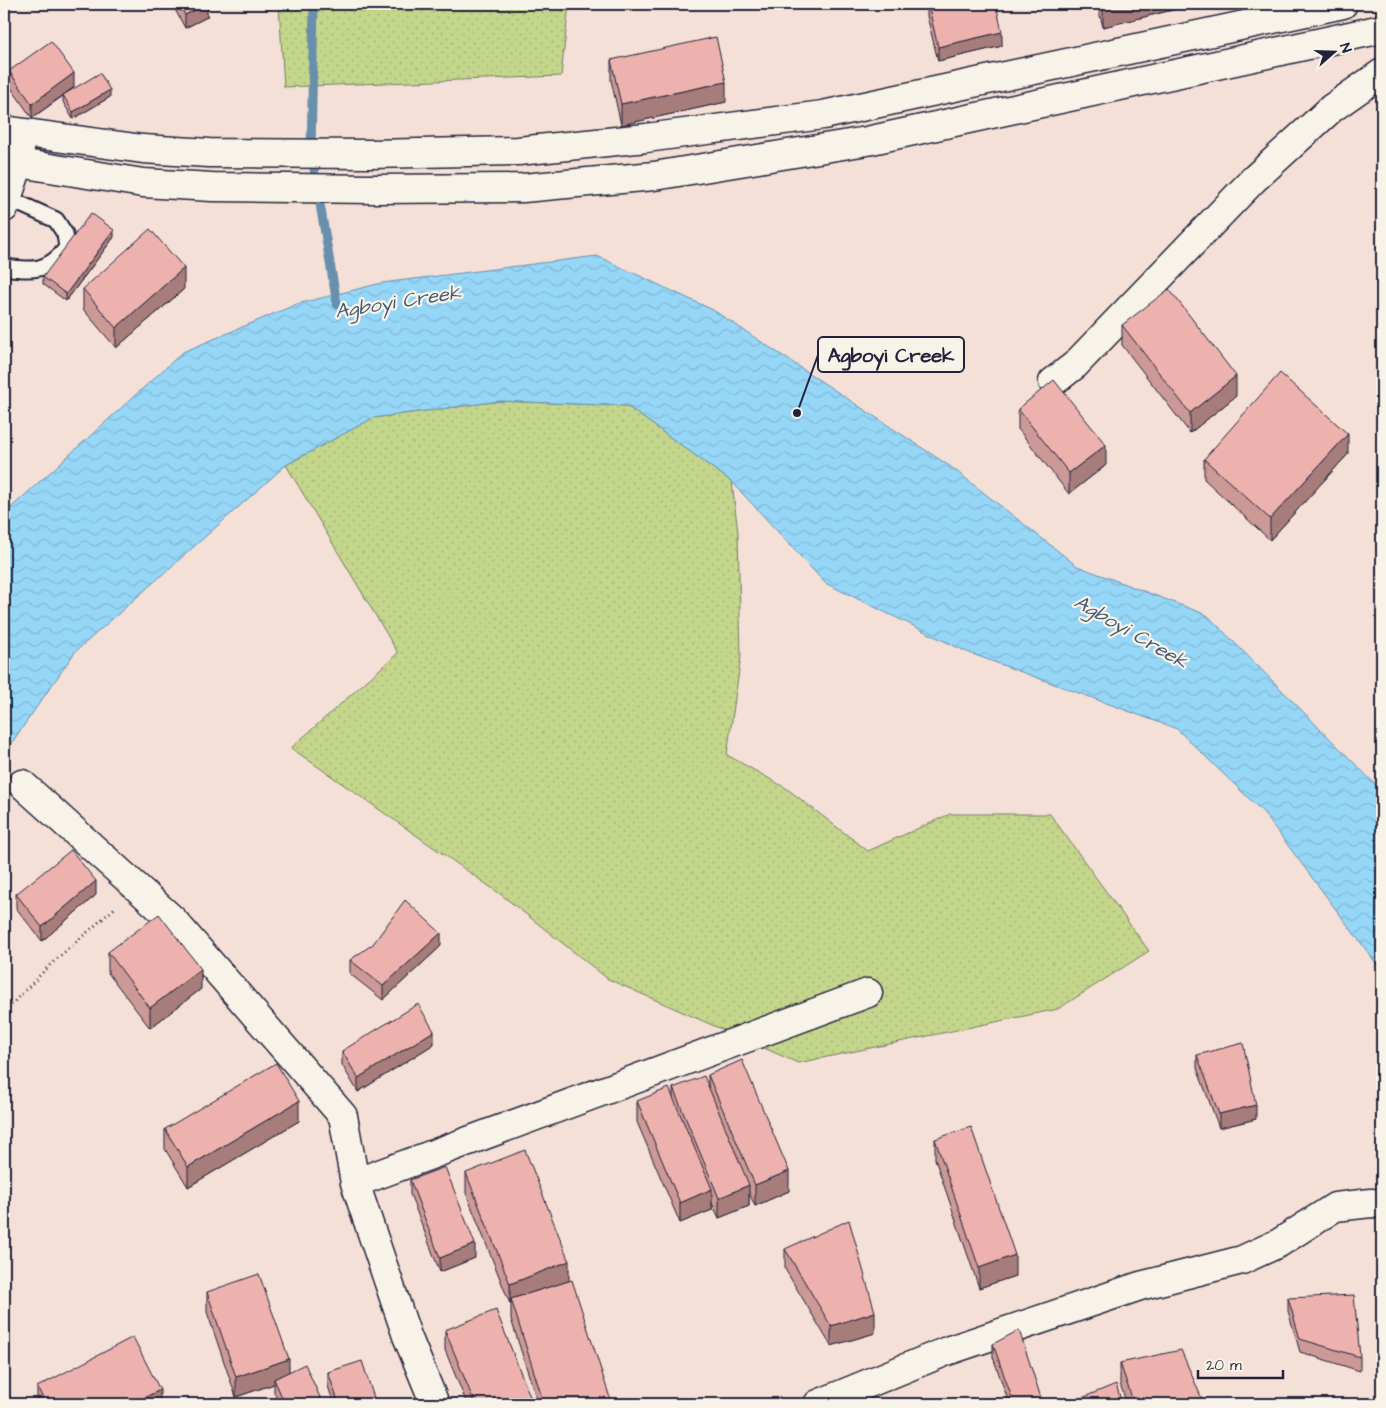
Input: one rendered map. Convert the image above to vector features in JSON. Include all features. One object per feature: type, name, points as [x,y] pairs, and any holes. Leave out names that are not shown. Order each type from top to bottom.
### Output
[{"type":"street","points":[[5,203],[11,161],[12,131],[143,150],[209,154],[518,151],[646,138],[822,115],[1343,4]]},
{"type":"street","points":[[11,161],[142,183],[212,187],[523,188],[654,176],[867,141],[1382,29]]},
{"type":"street","points":[[1053,382],[1075,365],[1253,180],[1332,108],[1382,73]]},
{"type":"street","points":[[22,784],[172,919],[343,1116],[354,1183],[407,1336],[435,1404]]},
{"type":"street","points":[[354,1183],[868,993]]},
{"type":"street","points":[[818,1404],[956,1348],[1140,1286],[1242,1260],[1279,1243],[1335,1207],[1371,1203],[1382,1204]]},
{"type":"lane","points":[[4,267],[28,270],[41,268],[59,259],[67,248],[65,234],[56,220],[5,203]]},
{"type":"path","points":[[4,1012],[50,964],[138,888]]},
{"type":"green space","points":[[279,4],[569,4],[561,76],[284,87]]},
{"type":"green space","points":[[500,401],[627,406],[732,482],[738,533],[741,656],[727,755],[786,788],[868,851],[950,814],[1050,814],[1149,951],[1058,1009],[798,1063],[608,979],[499,893],[291,748],[398,653],[286,465],[373,418]]},
{"type":"water","points":[[597,256],[713,310],[951,467],[1077,566],[1207,615],[1382,791],[1382,971],[1263,812],[1177,729],[967,652],[825,583],[732,482],[627,406],[500,401],[373,418],[286,465],[75,652],[4,754],[4,514],[183,352],[297,304],[382,283]]},
{"type":"building","points":[[179,4],[207,4],[185,15]]},
{"type":"building","points":[[928,4],[996,4],[1002,32],[938,47]]},
{"type":"building","points":[[716,37],[726,82],[621,104],[611,60]]},
{"type":"building","points":[[51,41],[74,73],[32,104],[9,71]]},
{"type":"building","points":[[100,73],[110,90],[73,112],[63,95]]},
{"type":"building","points":[[91,213],[114,230],[66,294],[43,277]]},
{"type":"building","points":[[150,229],[184,268],[116,328],[83,289]]},
{"type":"building","points":[[1169,289],[1236,376],[1190,413],[1122,325]]},
{"type":"building","points":[[1280,373],[1348,434],[1270,519],[1204,459]]},
{"type":"building","points":[[1054,380],[1106,445],[1069,473],[1018,409]]},
{"type":"building","points":[[71,850],[96,881],[42,927],[16,894]]},
{"type":"building","points":[[405,900],[441,933],[383,986],[350,960],[373,944]]},
{"type":"building","points":[[159,914],[201,969],[150,1008],[108,952]]},
{"type":"building","points":[[418,1004],[434,1031],[358,1078],[342,1051]]},
{"type":"building","points":[[1243,1043],[1256,1105],[1219,1114],[1197,1055]]},
{"type":"building","points":[[742,1060],[789,1171],[755,1185],[708,1075]]},
{"type":"building","points":[[276,1063],[299,1101],[188,1167],[165,1129]]},
{"type":"building","points":[[704,1076],[749,1185],[719,1198],[673,1088]]},
{"type":"building","points":[[669,1088],[712,1189],[680,1203],[637,1101]]},
{"type":"building","points":[[971,1127],[1015,1255],[979,1268],[935,1139]]},
{"type":"building","points":[[525,1150],[569,1261],[510,1284],[466,1173]]},
{"type":"building","points":[[445,1167],[475,1244],[440,1258],[410,1180]]},
{"type":"building","points":[[849,1220],[875,1312],[831,1326],[785,1249]]},
{"type":"building","points":[[259,1274],[289,1359],[236,1377],[207,1292]]},
{"type":"building","points":[[572,1280],[610,1398],[591,1404],[544,1404],[511,1299]]},
{"type":"building","points":[[1354,1295],[1360,1357],[1300,1339],[1288,1298]]},
{"type":"building","points":[[496,1310],[533,1404],[475,1404],[445,1330]]},
{"type":"building","points":[[1019,1330],[1043,1404],[996,1404],[1012,1398],[993,1344]]},
{"type":"building","points":[[133,1337],[160,1390],[131,1404],[46,1404],[37,1387]]},
{"type":"building","points":[[1181,1350],[1202,1399],[1189,1404],[1134,1404],[1120,1363]]},
{"type":"building","points":[[362,1361],[376,1404],[339,1404],[328,1372]]},
{"type":"building","points":[[305,1364],[323,1404],[285,1404],[274,1379]]},
{"type":"building","points":[[1116,1384],[1122,1404],[1067,1404]]},
{"type":"waterway","points":[[314,4],[311,151],[337,304]]},
{"type":"place","name":"Agboyi Creek","points":[[797,413]]}]
